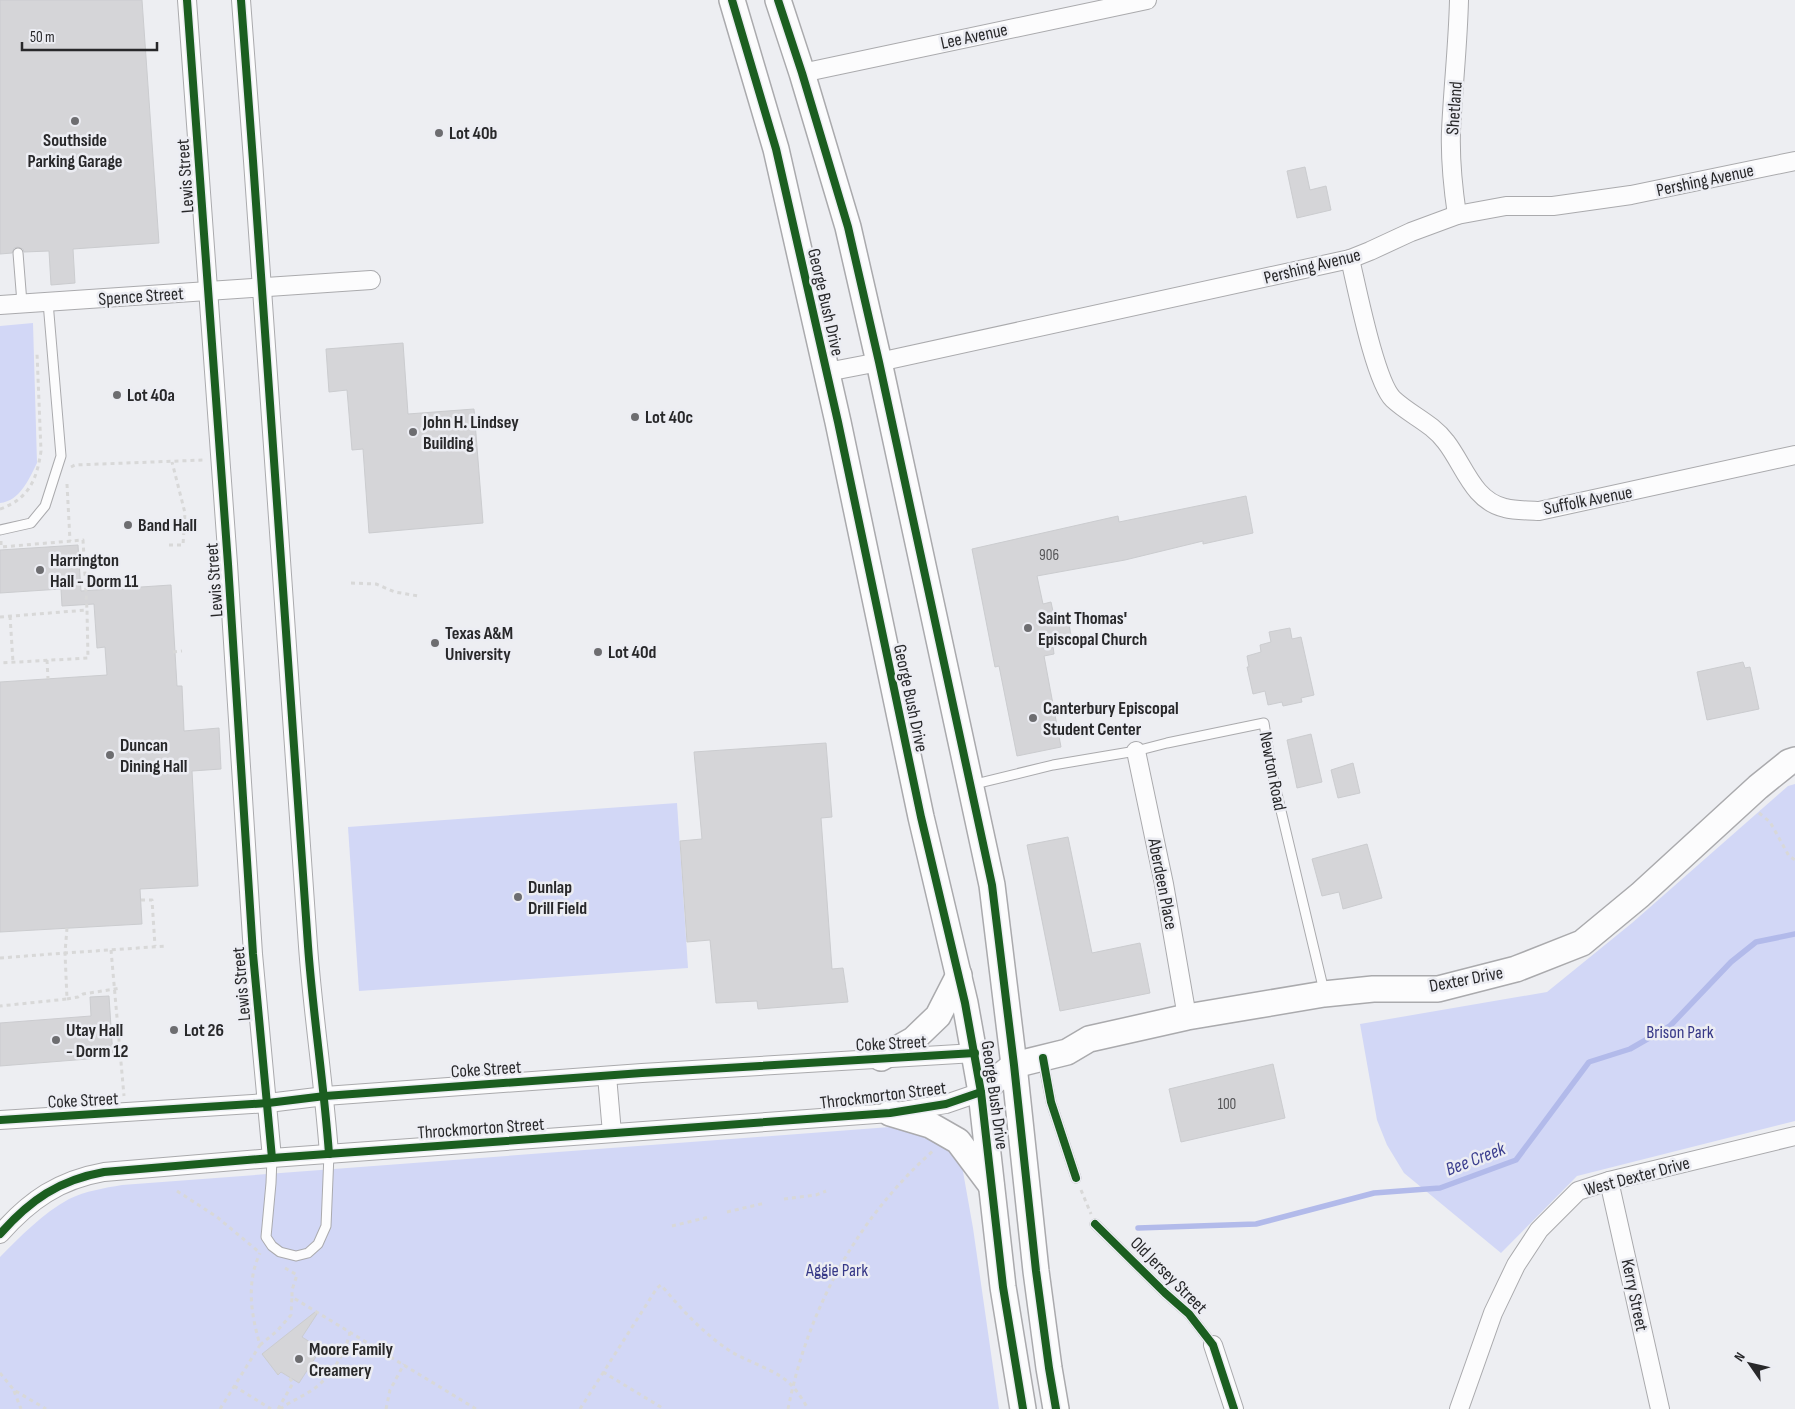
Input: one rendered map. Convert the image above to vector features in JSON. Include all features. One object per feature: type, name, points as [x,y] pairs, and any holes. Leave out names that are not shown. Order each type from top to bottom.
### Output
[{"type":"main road","points":[[718,0],[740,28]]},
{"type":"main road","name":"George Bush Drive","points":[[732,0],[776,149],[827,372],[921,817],[959,975],[981,1092],[1003,1287],[1022,1409]]},
{"type":"main road","name":"George Bush Drive","points":[[778,0],[802,73],[848,228],[879,362],[992,885],[1036,1271],[1056,1409]]},
{"type":"main road","name":"Dexter Drive","points":[[1014,1065],[1067,1052],[1089,1039],[1187,1017],[1324,994],[1373,988],[1438,989],[1516,969],[1582,943],[1640,895],[1758,787],[1789,762],[1795,760]]},
{"type":"main road","points":[[882,1058],[913,1040],[938,1016],[959,975]]},
{"type":"main road","points":[[975,1053],[1014,1065]]},
{"type":"main road","points":[[981,1092],[1014,1065]]},
{"type":"main road","points":[[890,1113],[930,1125],[958,1141],[992,1186]]},
{"type":"street","name":"Lewis Street","points":[[187,0],[228,564],[253,954],[272,1158]]},
{"type":"street","points":[[241,0],[263,287],[308,949],[329,1154]]},
{"type":"street","name":"Lee Avenue","points":[[802,73],[1146,0]]},
{"type":"street","name":"Shetland","points":[[1457,216],[1453,190],[1451,133],[1458,43],[1459,0]]},
{"type":"street","name":"Pershing Avenue","points":[[827,372],[1350,259],[1411,232],[1457,216],[1506,206],[1554,206],[1631,195],[1795,162]]},
{"type":"street","name":"Suffolk Avenue","points":[[1350,259],[1380,378],[1392,398],[1431,426],[1447,442],[1473,484],[1486,499],[1504,508],[1539,511],[1795,455]]},
{"type":"street","name":"Spence Street","points":[[0,305],[371,280]]},
{"type":"street","name":"Aberdeen Place","points":[[1136,751],[1164,884],[1187,1017]]},
{"type":"street","name":"Coke Street","points":[[0,1120],[268,1103],[324,1096],[607,1076],[975,1053]]},
{"type":"street","points":[[607,1076],[612,1133]]},
{"type":"street","name":"Throckmorton Street","points":[[0,1234],[37,1199],[55,1188],[80,1177],[116,1170],[890,1113],[946,1104],[981,1092]]},
{"type":"street","name":"West Dexter Drive","points":[[1459,1409],[1493,1313],[1516,1265],[1539,1230],[1578,1191],[1609,1181],[1795,1136]]},
{"type":"street","name":"Kerry Street","points":[[1609,1181],[1660,1409]]},
{"type":"street","name":"Old Jersey Street","points":[[1213,1345],[1234,1409]]},
{"type":"lane","points":[[18,253],[22,304]]},
{"type":"lane","points":[[0,530],[31,523],[36,517],[45,506],[61,456],[48,302]]},
{"type":"lane","name":"Newton Road","points":[[970,785],[1053,765],[1136,751],[1264,723],[1272,773],[1324,994]]},
{"type":"lane","points":[[1043,1058],[1051,1102],[1076,1178]]},
{"type":"lane","points":[[272,1158],[266,1237],[272,1246],[280,1252],[296,1256],[308,1253],[318,1244],[326,1226],[329,1154]]},
{"type":"lane","name":"Old Jersey Street","points":[[1095,1224],[1189,1314],[1213,1345]]},
{"type":"path","points":[[0,509],[13,504],[24,495],[33,483],[39,467],[37,348]]},
{"type":"path","points":[[68,470],[75,465],[205,460]]},
{"type":"path","points":[[169,545],[183,545],[186,513],[172,462]]},
{"type":"path","points":[[66,477],[70,541]]},
{"type":"path","points":[[0,663],[88,658],[83,540],[1,547]]},
{"type":"path","points":[[84,560],[98,559],[97,552]]},
{"type":"path","points":[[351,583],[376,584],[395,592],[418,596]]},
{"type":"path","points":[[0,617],[87,610]]},
{"type":"path","points":[[10,616],[13,662]]},
{"type":"path","points":[[173,652],[182,651]]},
{"type":"path","points":[[47,660],[48,678]]},
{"type":"path","points":[[1758,812],[1770,822],[1790,856],[1795,860]]},
{"type":"path","points":[[141,900],[152,900],[155,946]]},
{"type":"path","points":[[67,928],[67,999]]},
{"type":"path","points":[[0,958],[167,946]]},
{"type":"path","points":[[111,950],[125,1104]]},
{"type":"path","points":[[0,1006],[78,998],[83,994],[121,988]]},
{"type":"path","points":[[788,1409],[792,1385],[821,1302],[848,1252],[879,1206],[917,1165]]},
{"type":"path","points":[[1076,1178],[1095,1224]]},
{"type":"path","points":[[784,1199],[816,1195],[826,1190]]},
{"type":"path","points":[[177,1191],[216,1217],[267,1257]]},
{"type":"path","points":[[727,1212],[765,1203]]},
{"type":"path","points":[[672,1226],[709,1217]]},
{"type":"path","points":[[260,1252],[251,1277],[251,1294],[260,1345]]},
{"type":"path","points":[[220,1409],[260,1345],[291,1316],[292,1290],[296,1275],[282,1266]]},
{"type":"path","points":[[580,1409],[657,1288],[661,1285],[686,1315],[702,1330],[731,1351],[776,1374],[792,1385],[808,1409]]},
{"type":"path","points":[[292,1296],[476,1409]]},
{"type":"path","points":[[279,1409],[321,1383],[344,1352],[350,1332]]},
{"type":"path","points":[[386,1409],[390,1390],[404,1364]]},
{"type":"path","points":[[603,1372],[664,1409]]},
{"type":"path","points":[[0,1373],[14,1390],[21,1409]]},
{"type":"path","points":[[279,1409],[293,1383],[288,1376]]},
{"type":"path","points":[[234,1386],[271,1409]]},
{"type":"path","points":[[14,1390],[46,1409]]},
{"type":"green space","points":[[33,323],[37,463],[18,494],[0,503],[0,326]]},
{"type":"green space","name":"Brison Park","points":[[1795,784],[1795,1121],[1577,1176],[1501,1253],[1404,1173],[1387,1145],[1377,1120],[1360,1024],[1547,992],[1632,923],[1788,786]]},
{"type":"green space","name":"Dunlap Drill Field","points":[[677,803],[688,968],[359,991],[348,827]]},
{"type":"green space","name":"Aggie Park","points":[[890,1127],[915,1127],[959,1149],[973,1228],[999,1409],[0,1409],[0,1257],[50,1211],[69,1199],[82,1194],[122,1185]]},
{"type":"building","name":"Southside Parking Garage","points":[[0,0],[142,0],[159,243],[73,249],[75,283],[51,285],[49,251],[24,252],[23,249],[18,247],[14,248],[12,253],[0,254]]},
{"type":"building","points":[[1305,167],[1310,190],[1326,186],[1331,210],[1297,218],[1287,171]]},
{"type":"building","name":"John H. Lindsey Building","points":[[403,343],[408,414],[474,409],[483,523],[369,533],[363,449],[352,450],[347,390],[329,392],[326,349]]},
{"type":"building","points":[[1246,496],[1253,533],[1203,544],[1203,541],[1125,560],[1037,576],[1043,604],[1051,602],[1054,616],[1067,613],[1072,641],[1053,646],[1054,654],[1044,656],[1061,747],[1017,756],[999,666],[995,667],[972,549],[1118,516],[1119,522]]},
{"type":"building","name":"Duncan Dining Hall","points":[[78,545],[81,591],[171,585],[177,686],[182,686],[184,731],[219,728],[221,769],[192,771],[198,886],[140,889],[142,924],[0,932],[0,682],[107,675],[105,647],[97,648],[94,604],[62,606],[61,589],[0,593],[0,550]]},
{"type":"building","points":[[1290,628],[1292,639],[1301,637],[1314,695],[1301,698],[1302,702],[1283,706],[1282,702],[1268,705],[1265,691],[1253,694],[1247,667],[1249,667],[1247,656],[1261,652],[1260,645],[1271,642],[1269,632]]},
{"type":"building","points":[[1743,662],[1745,668],[1750,667],[1759,709],[1707,720],[1697,672]]},
{"type":"building","points":[[1311,734],[1322,782],[1297,788],[1287,740]]},
{"type":"building","points":[[826,743],[832,817],[821,818],[832,969],[843,968],[848,1002],[758,1009],[757,1001],[716,1003],[710,940],[687,942],[680,841],[702,839],[694,752]]},
{"type":"building","points":[[1353,763],[1360,793],[1338,798],[1331,770]]},
{"type":"building","points":[[1068,837],[1092,953],[1140,943],[1150,993],[1060,1011],[1027,845]]},
{"type":"building","points":[[1367,844],[1382,898],[1343,909],[1339,892],[1322,896],[1312,859]]},
{"type":"building","name":"Utay Hall - Dorm 12","points":[[109,996],[113,1057],[0,1066],[0,1023],[91,1016],[90,997]]},
{"type":"building","points":[[1273,1064],[1285,1118],[1181,1142],[1169,1089]]},
{"type":"building","points":[[315,1312],[317,1314],[302,1337],[321,1349],[299,1383],[281,1372],[278,1375],[262,1354]]},
{"type":"waterway","name":"Bee Creek","points":[[1138,1228],[1256,1224],[1374,1193],[1440,1188],[1516,1160],[1589,1062],[1630,1049],[1670,1026],[1731,962],[1756,942],[1795,934]]},
{"type":"cycle path","points":[[187,0],[228,564],[253,954],[272,1158]]},
{"type":"cycle path","points":[[241,0],[308,946],[329,1154]]},
{"type":"cycle path","points":[[732,0],[776,149],[838,422],[921,817],[965,1003],[981,1092],[1003,1287],[1023,1409]]},
{"type":"cycle path","points":[[778,0],[848,227],[992,885],[1036,1271],[1056,1409]]},
{"type":"cycle path","points":[[0,1120],[268,1103],[325,1096],[642,1073],[975,1053]]},
{"type":"cycle path","points":[[1043,1058],[1051,1102],[1076,1178]]},
{"type":"cycle path","points":[[0,1234],[23,1211],[46,1193],[73,1180],[104,1172],[890,1113],[946,1104],[981,1092]]},
{"type":"cycle path","points":[[1095,1224],[1189,1314],[1213,1345],[1234,1409]]},
{"type":"place","name":"Southside Parking Garage","points":[[75,121]]},
{"type":"place","name":"Lot 40b","points":[[439,133]]},
{"type":"place","name":"Lot 40a","points":[[117,395]]},
{"type":"place","name":"Lot 40c","points":[[635,417]]},
{"type":"place","name":"John H. Lindsey Building","points":[[413,432]]},
{"type":"place","name":"Band Hall","points":[[128,525]]},
{"type":"place","name":"Harrington Hall - Dorm 11","points":[[40,570]]},
{"type":"place","name":"Saint Thomas' Episcopal Church","points":[[1028,628]]},
{"type":"place","name":"Texas A&M University","points":[[435,643]]},
{"type":"place","name":"Lot 40d","points":[[598,652]]},
{"type":"place","name":"Canterbury Episcopal Student Center","points":[[1033,718]]},
{"type":"place","name":"Duncan Dining Hall","points":[[110,755]]},
{"type":"place","name":"Dunlap Drill Field","points":[[518,897]]},
{"type":"place","name":"Lot 26","points":[[174,1030]]},
{"type":"place","name":"Utay Hall - Dorm 12","points":[[56,1040]]},
{"type":"place","name":"Moore Family Creamery","points":[[299,1359]]}]
